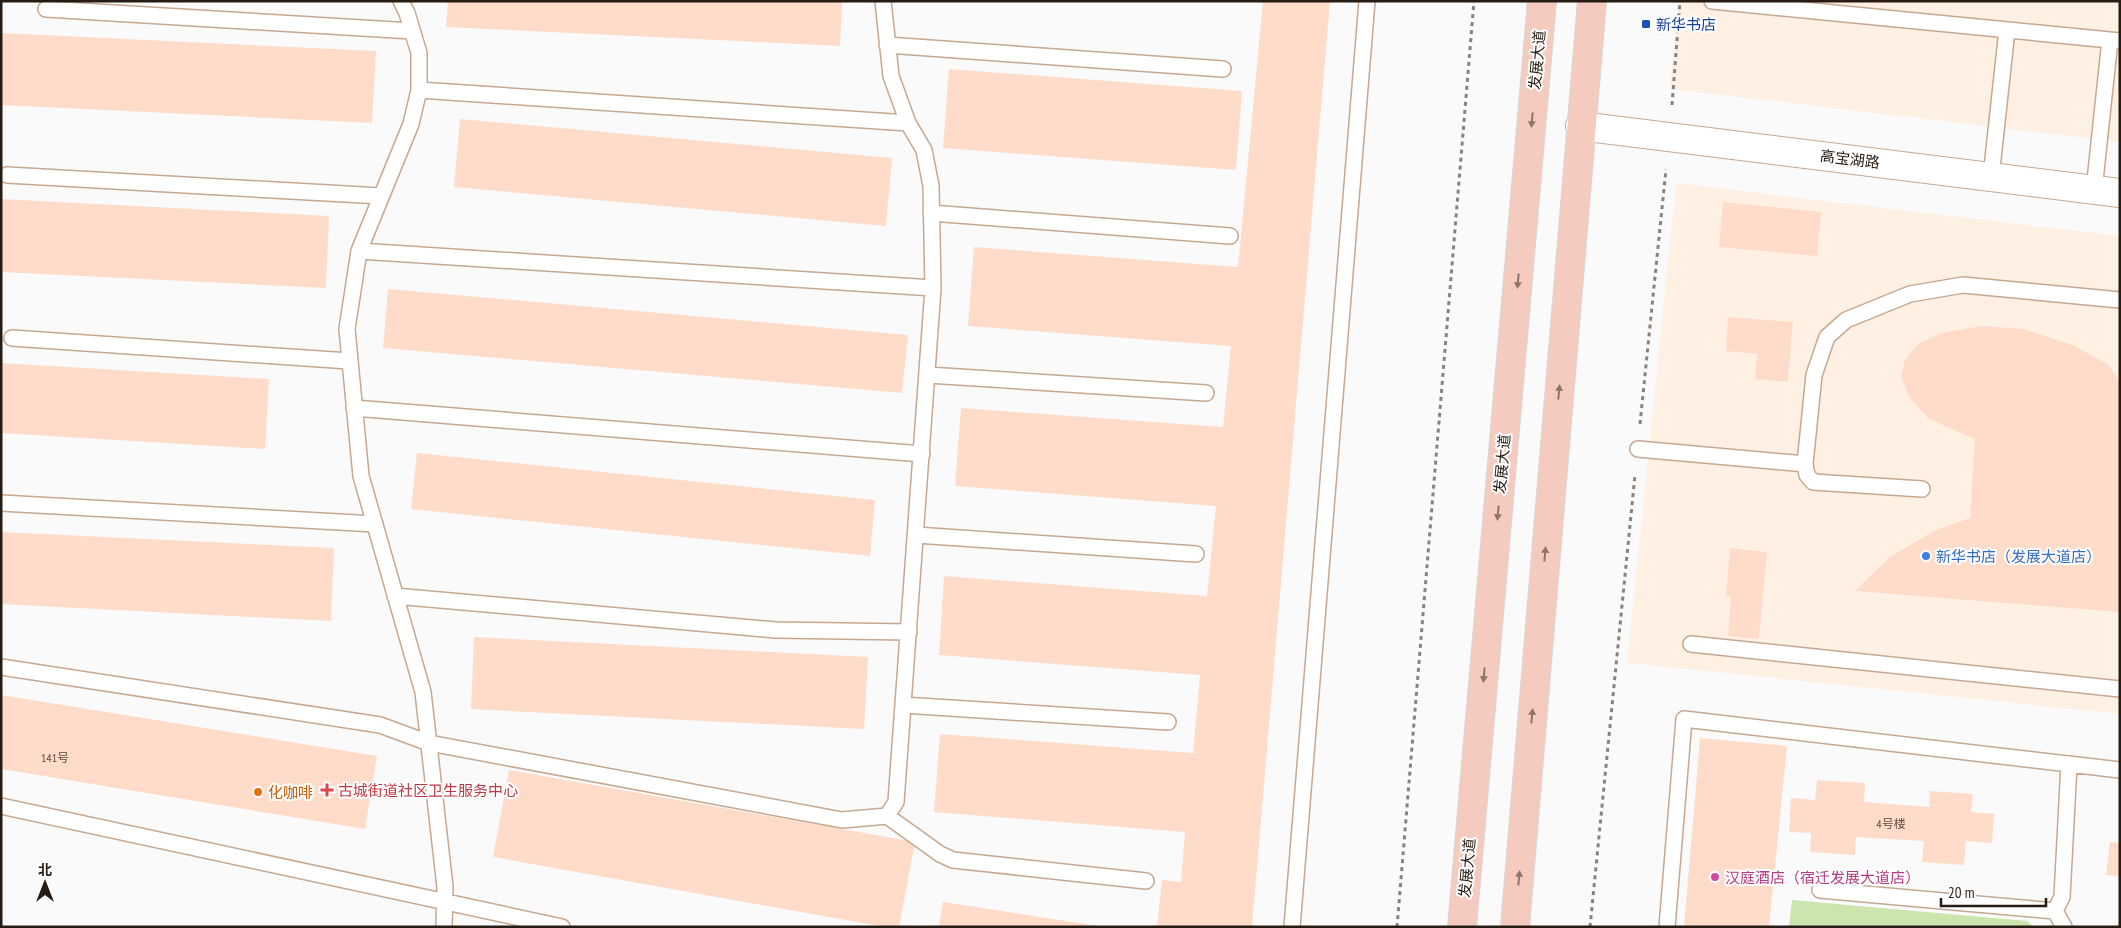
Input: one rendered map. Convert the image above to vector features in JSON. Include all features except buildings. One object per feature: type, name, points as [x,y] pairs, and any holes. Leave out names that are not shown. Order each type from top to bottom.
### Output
[{"type":"main road","name":"发展大道","points":[[1462,927],[1542,1]]},
{"type":"main road","points":[[1515,927],[1580,126],[1592,1]]},
{"type":"street","name":"高宝湖路","points":[[1580,126],[2107,191]]},
{"type":"lane","points":[[401,1],[419,53],[419,90],[411,124],[359,251],[346,329],[360,476],[423,692],[445,887],[444,927]]},
{"type":"lane","points":[[883,1],[891,76],[908,123],[924,150],[931,186],[933,288],[896,802],[887,816]]},
{"type":"lane","points":[[1292,927],[1367,1]]},
{"type":"lane","points":[[1712,1],[2115,40],[2107,191]]},
{"type":"lane","points":[[46,9],[412,31]]},
{"type":"lane","points":[[1992,177],[2007,30]]},
{"type":"lane","points":[[888,44],[1223,69]]},
{"type":"lane","points":[[419,90],[908,123]]},
{"type":"lane","points":[[7,175],[381,196]]},
{"type":"lane","points":[[931,213],[1230,236]]},
{"type":"lane","points":[[359,251],[933,288]]},
{"type":"lane","points":[[1922,489],[1813,482],[1807,475],[1805,464],[1814,374],[1827,337],[1846,320],[1910,294],[1962,285],[2120,300]]},
{"type":"lane","points":[[12,338],[350,361]]},
{"type":"lane","points":[[928,375],[1206,393]]},
{"type":"lane","points":[[354,408],[922,454]]},
{"type":"lane","points":[[1638,449],[1805,464]]},
{"type":"lane","points":[[1,503],[374,524]]},
{"type":"lane","points":[[916,535],[1196,554]]},
{"type":"lane","points":[[395,596],[776,630],[909,632]]},
{"type":"lane","points":[[1691,644],[2120,689]]},
{"type":"lane","points":[[1,667],[380,725],[429,743],[842,820],[887,816],[940,854],[953,860],[1146,881]]},
{"type":"lane","points":[[903,705],[1168,722]]},
{"type":"lane","points":[[1667,927],[1684,719],[2120,770]]},
{"type":"lane","points":[[2055,911],[2062,897],[2069,764]]},
{"type":"lane","points":[[1,806],[562,927]]},
{"type":"lane","points":[[1820,890],[2055,911]]},
{"type":"lane","points":[[2055,911],[2064,927]]},
{"type":"path","points":[[1397,927],[1474,1]]},
{"type":"shaded area","points":[[1678,1],[2120,1],[2120,142],[1670,89]]},
{"type":"shaded area","points":[[1676,183],[2120,236],[2120,714],[1627,663]]},
{"type":"green space","points":[[1792,900],[2027,921],[2033,927],[1789,927]]},
{"type":"place","name":"新华书店","points":[[1646,24]]},
{"type":"place","name":"新华书店（发展大道店）","points":[[1926,556]]},
{"type":"place","name":"古城街道社区卫生服务中心","points":[[327,790]]},
{"type":"place","name":"化咖啡","points":[[258,792]]},
{"type":"place","name":"汉庭酒店（宿迁发展大道店）","points":[[1715,877]]}]
